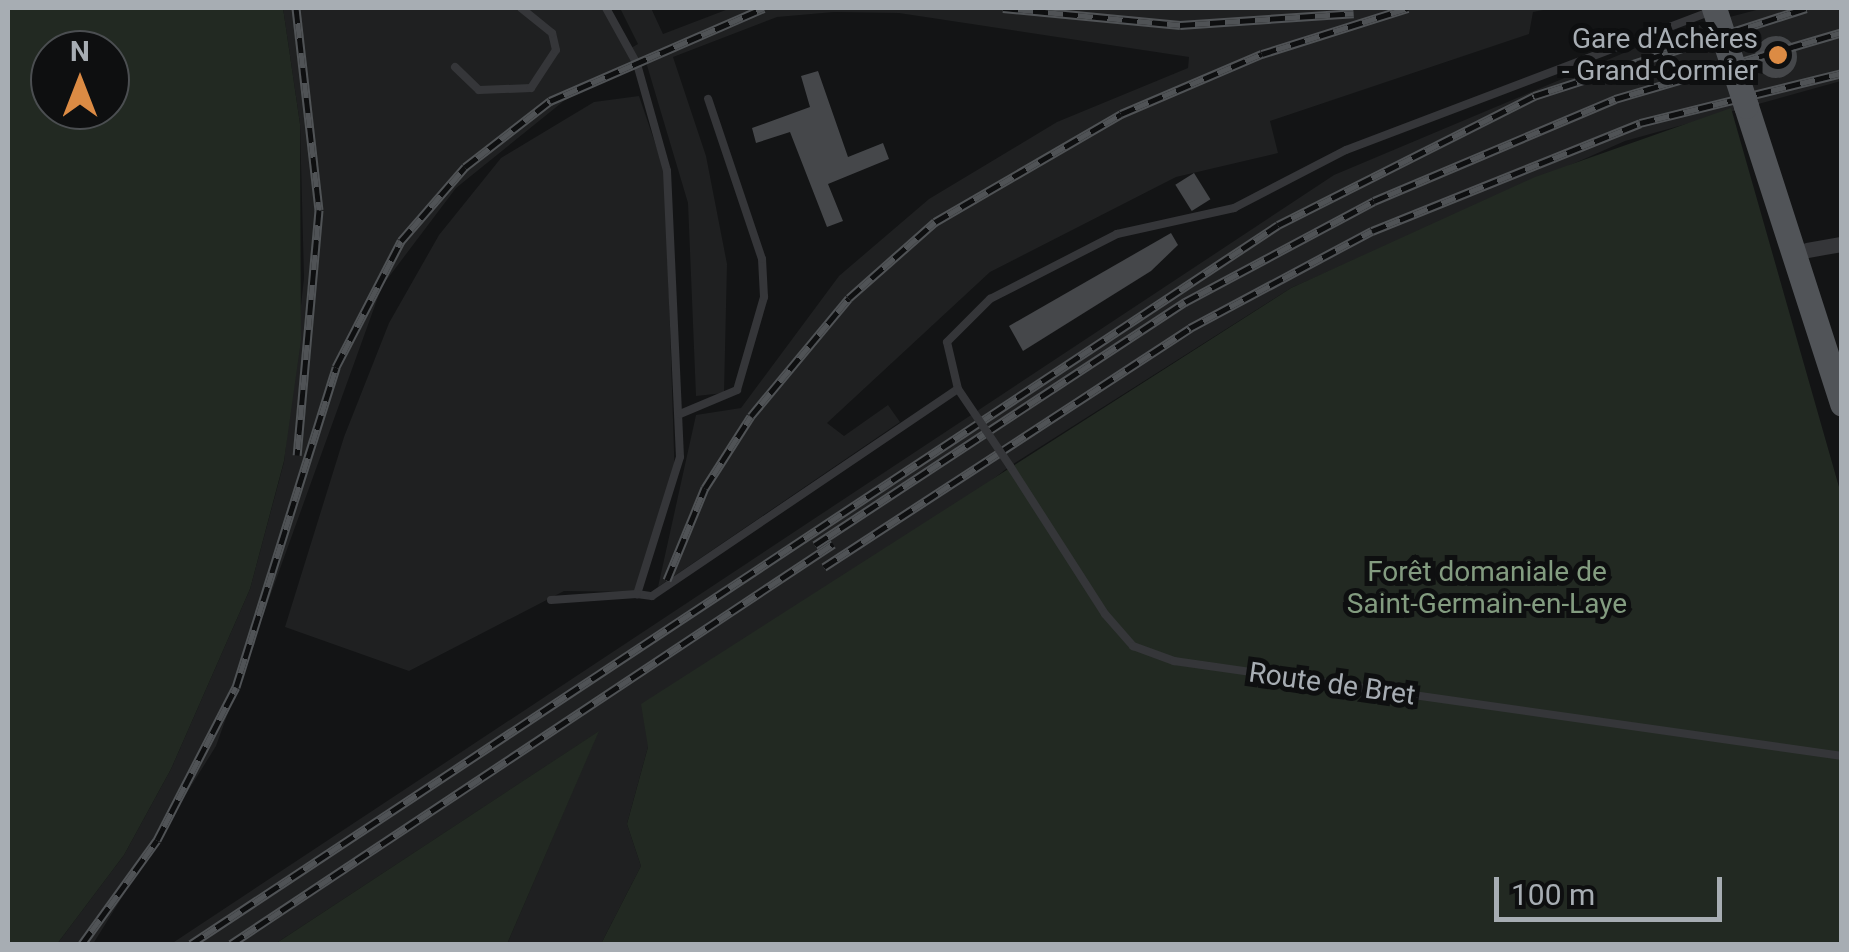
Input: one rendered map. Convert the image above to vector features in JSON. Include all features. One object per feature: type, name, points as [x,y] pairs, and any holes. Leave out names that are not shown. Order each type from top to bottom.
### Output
[{"type":"main road","points":[[1714,8],[1842,358]]},
{"type":"main road","points":[[1725,8],[1751,104]]},
{"type":"main road","points":[[1801,252],[1842,404]]},
{"type":"street","points":[[1801,252],[1842,244]]},
{"type":"lane","points":[[455,68],[479,90],[530,88],[556,50],[552,34],[522,8]]},
{"type":"lane","points":[[606,8],[638,68],[667,171],[680,414],[676,484],[638,594]]},
{"type":"lane","name":"Route de Bret","points":[[1725,8],[1346,150],[1234,208],[1083,249],[957,323],[944,360],[958,388],[1104,614],[1133,646],[1174,661],[1842,756]]},
{"type":"lane","points":[[680,414],[738,390],[764,298],[762,260],[708,99]]},
{"type":"lane","points":[[551,600],[671,590],[958,388]]},
{"type":"shaded area","points":[[283,8],[606,8],[631,48],[638,44],[620,8],[651,8],[663,34],[731,8],[1553,8],[1533,12],[1529,34],[1270,121],[1278,153],[1176,177],[990,272],[827,423],[844,436],[888,405],[900,422],[658,587],[696,415],[741,408],[839,276],[929,199],[1057,122],[1188,68],[1189,57],[899,13],[834,12],[777,17],[673,57],[706,156],[727,264],[724,393],[696,396],[688,203],[646,62],[565,100],[456,188],[382,286],[216,746],[93,944],[57,944],[124,855],[171,769],[250,589],[284,462],[304,278],[300,124]]},
{"type":"shaded area","points":[[1764,8],[1841,8],[1841,81],[1625,141],[1291,288],[1010,466],[648,747],[627,824],[641,866],[601,944],[507,944],[598,732],[275,944],[171,944],[1334,175],[1676,31]]},
{"type":"shaded area","points":[[639,96],[665,172],[675,482],[635,592],[564,591],[409,671],[285,627],[344,437],[389,323],[439,235],[501,158],[594,102]]},
{"type":"green space","points":[[8,8],[283,8],[300,124],[301,340],[284,461],[250,589],[171,769],[124,855],[57,944],[8,944]]},
{"type":"green space","name":"Forêt domaniale de Saint-Germain-en-Laye","points":[[1731,108],[1841,494],[1841,944],[601,944],[641,866],[627,824],[648,747],[641,704],[1291,288],[1535,177]]},
{"type":"green space","points":[[599,731],[507,944],[275,944]]},
{"type":"building","name":"Gare d'Achères - Grand-Cormier","points":[[1776,36],[1791,42],[1797,57],[1791,72],[1776,78],[1761,72],[1755,57],[1761,42]]},
{"type":"building","points":[[818,71],[848,157],[883,143],[889,159],[828,184],[843,221],[827,227],[790,132],[756,143],[752,128],[810,107],[801,76]]},
{"type":"building","points":[[1194,173],[1210,199],[1192,211],[1175,185]]},
{"type":"building","points":[[1171,233],[1178,245],[1151,271],[1023,351],[1009,326]]},
{"type":"railway","points":[[296,8],[319,210],[297,455]]},
{"type":"railway","points":[[82,944],[157,840],[236,687],[336,367],[401,241],[465,167],[550,101],[764,8]]},
{"type":"railway","points":[[1003,8],[1180,25],[1354,13]]},
{"type":"railway","points":[[667,580],[705,488],[751,416],[849,298],[935,222],[1121,114],[1262,54],[1408,8]]},
{"type":"railway","points":[[191,944],[1278,225],[1534,96],[1806,8]]},
{"type":"railway","points":[[815,545],[1185,302],[1374,201],[1615,99],[1842,32]]},
{"type":"railway","points":[[824,567],[1190,328],[1372,231],[1640,123],[1842,73]]},
{"type":"railway","points":[[231,944],[833,544]]},
{"type":"place","name":"Gare d'Achères - Grand-Cormier","points":[[1778,55]]}]
